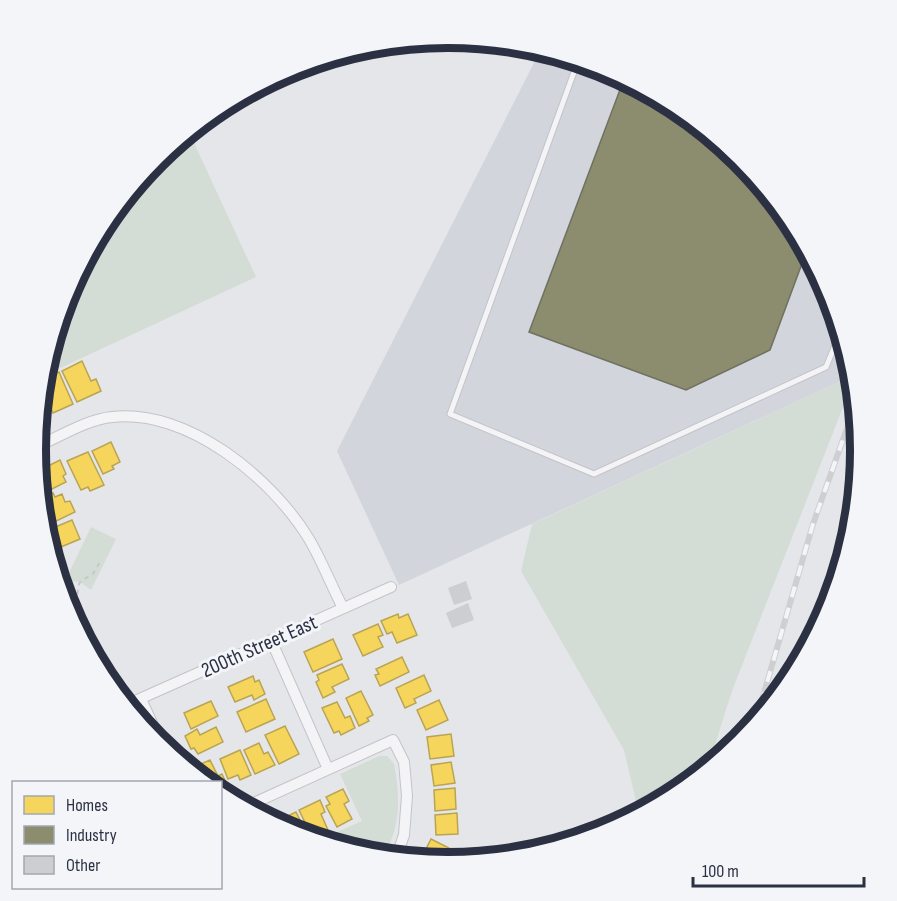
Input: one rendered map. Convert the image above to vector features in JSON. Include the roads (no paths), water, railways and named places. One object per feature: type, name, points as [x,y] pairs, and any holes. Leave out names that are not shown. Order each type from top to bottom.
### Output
[{"type":"street","points":[[46,443],[98,420],[112,417],[145,417],[165,422],[211,443],[240,462],[274,495],[309,539],[342,608]]},
{"type":"street","name":"200th Street East","points":[[135,701],[391,587]]},
{"type":"street","points":[[271,640],[328,769]]},
{"type":"street","points":[[141,699],[151,722]]},
{"type":"street","points":[[254,803],[393,740],[404,762],[407,796],[404,835],[399,849]]},
{"type":"lane","points":[[575,69],[450,414],[594,474],[826,367],[836,343]]},
{"type":"railway","points":[[761,703],[813,524],[850,421]]}]
